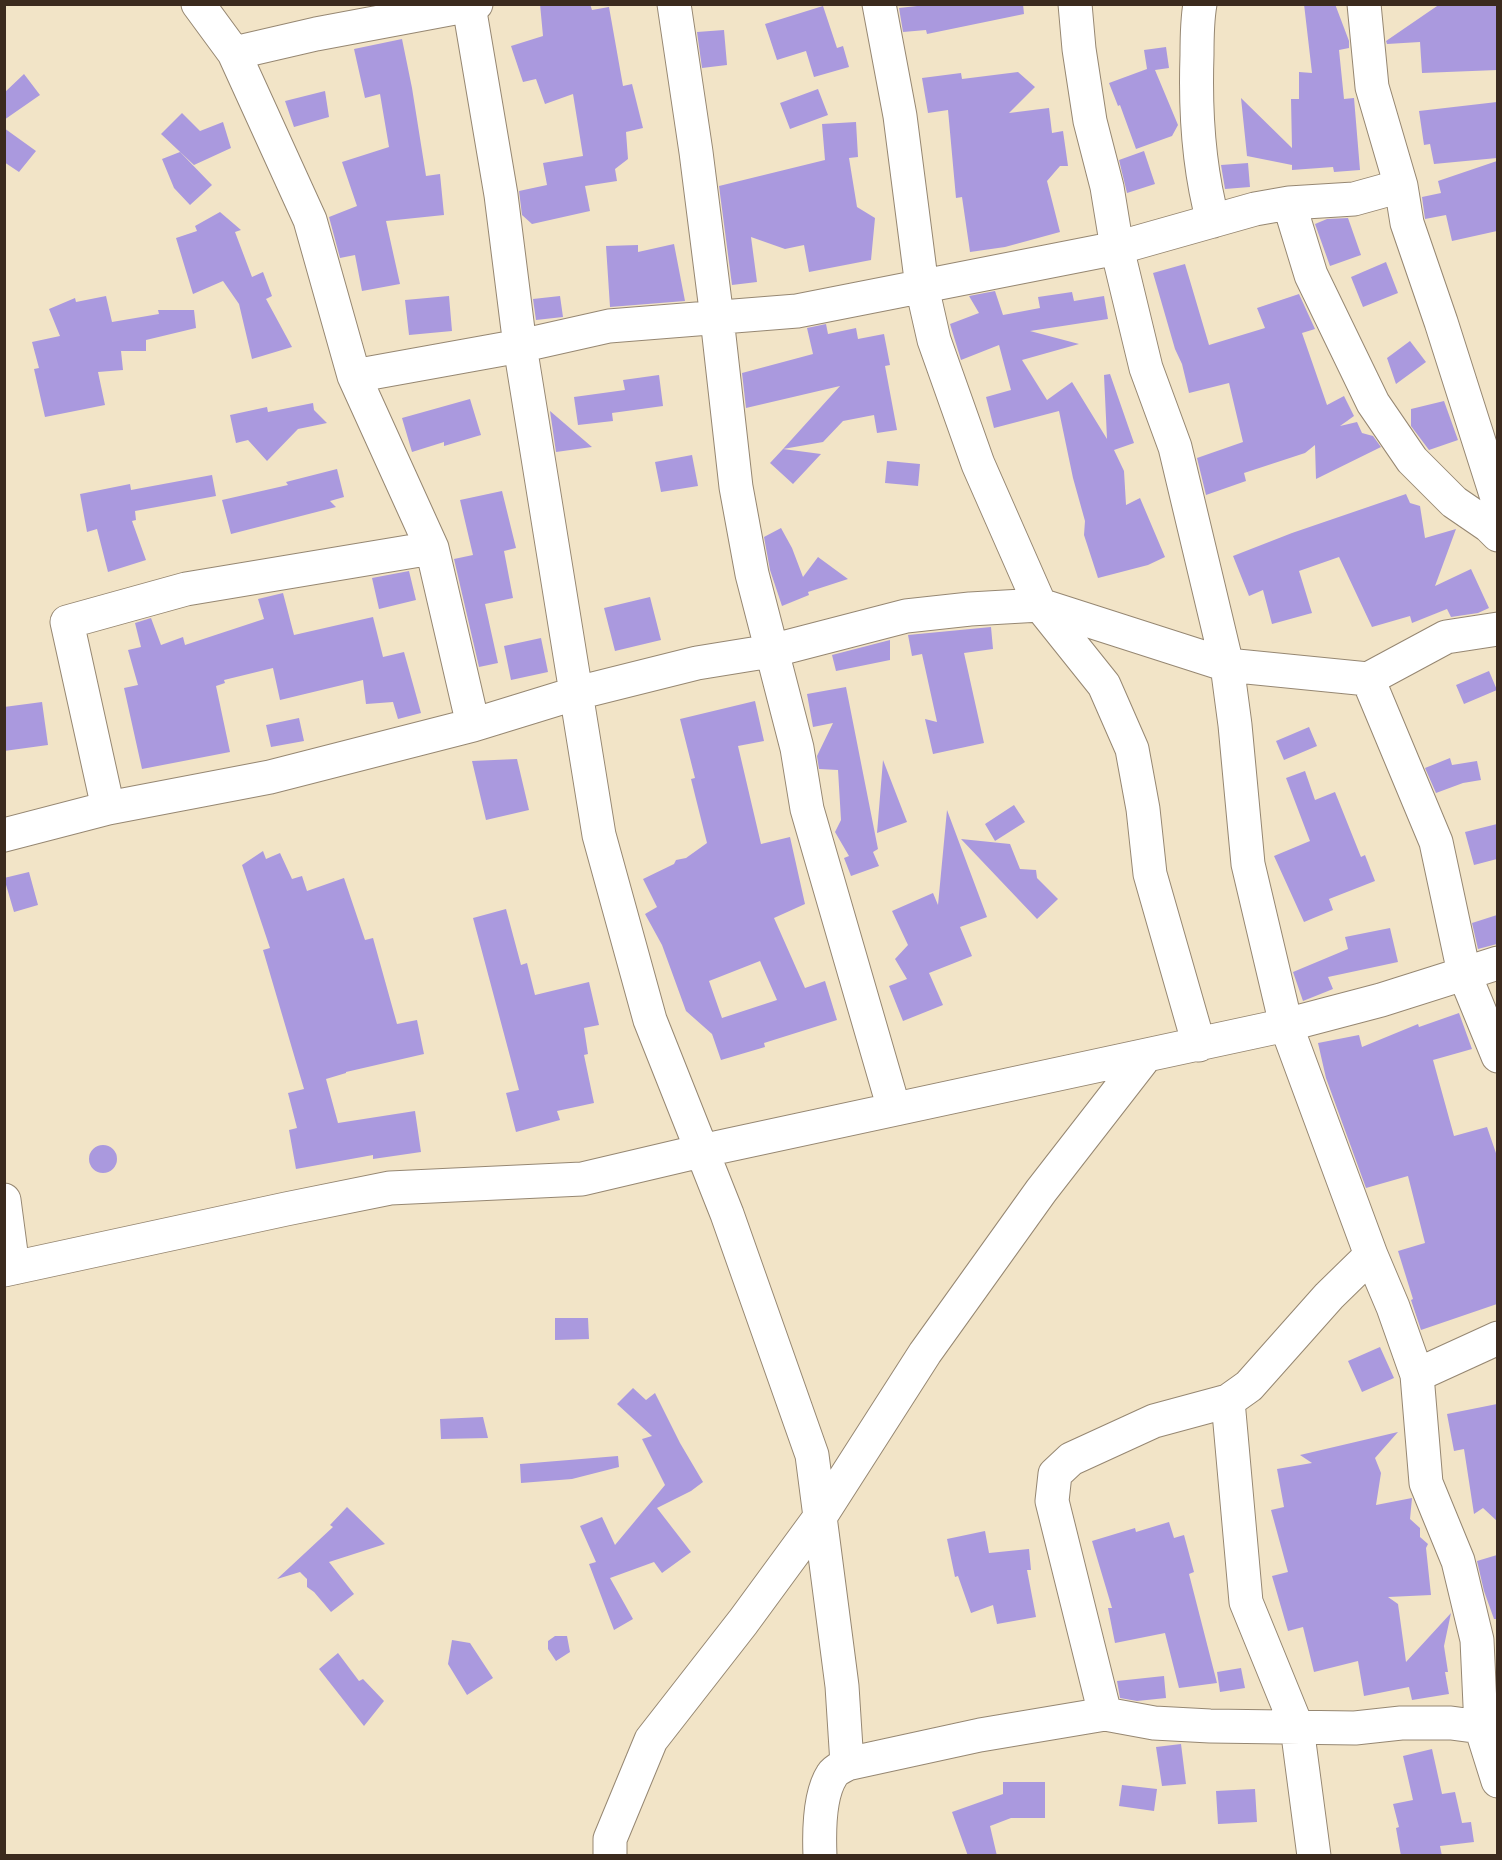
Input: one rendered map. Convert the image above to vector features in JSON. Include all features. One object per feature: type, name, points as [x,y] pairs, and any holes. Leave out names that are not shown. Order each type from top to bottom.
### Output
[{"type":"street","points":[[198,4],[234,53],[310,220],[354,376],[432,548],[473,725]]},
{"type":"street","points":[[674,4],[696,152],[736,487],[752,574],[797,748],[807,809],[894,1109]]},
{"type":"street","points":[[879,4],[900,116],[922,286],[934,340],[959,414],[1006,530],[1040,605],[1104,685],[1132,749],[1143,809],[1150,874],[1199,1045]]},
{"type":"street","points":[[1075,4],[1090,121],[1107,187],[1117,248],[1146,368],[1175,447],[1227,665],[1248,864],[1286,1025],[1417,1375],[1426,1483],[1458,1561],[1477,1640],[1481,1727],[1497,1780]]},
{"type":"street","points":[[1200,4],[1196,80],[1197,134],[1206,193],[1213,221]]},
{"type":"street","points":[[1364,4],[1372,87],[1401,186],[1407,223],[1441,322],[1497,501]]},
{"type":"street","points":[[234,53],[316,34],[472,5],[501,195],[520,346],[599,835],[650,1020],[727,1214],[812,1455],[842,1686],[847,1764]]},
{"type":"street","points":[[354,376],[520,346],[609,326],[797,311],[1117,248],[1255,209],[1289,203],[1354,199],[1401,186]]},
{"type":"street","points":[[1289,203],[1311,275],[1373,403],[1412,460],[1454,502],[1489,526],[1497,535]]},
{"type":"street","points":[[108,808],[68,622],[186,589],[432,548]]},
{"type":"street","points":[[4,835],[108,808],[270,777],[473,725],[577,693],[697,663],[771,651],[906,616],[1040,605],[1227,665],[1368,679],[1446,637],[1497,629]]},
{"type":"street","points":[[1368,679],[1436,842],[1464,973],[1497,1056]]},
{"type":"street","points":[[4,1200],[9,1269],[390,1188],[582,1179],[701,1151],[1286,1025],[1381,1000],[1497,963]]},
{"type":"street","points":[[610,1856],[610,1839],[651,1740],[743,1623],[820,1516],[925,1353],[1041,1191],[1145,1057]]},
{"type":"street","points":[[1105,1714],[1052,1501],[1055,1474],[1071,1459],[1154,1421],[1228,1401],[1249,1386],[1329,1296],[1371,1255]]},
{"type":"street","points":[[1417,1375],[1497,1338]]},
{"type":"street","points":[[1228,1401],[1246,1602],[1297,1727],[1314,1856]]},
{"type":"street","points":[[820,1856],[819,1828],[826,1788],[833,1773],[847,1764],[980,1735],[1105,1714],[1154,1723],[1210,1726],[1355,1728],[1401,1723],[1451,1723],[1481,1727]]},
{"type":"building","points":[[540,4],[590,4],[592,10],[609,7],[623,86],[632,84],[643,128],[626,132],[628,159],[615,169],[617,181],[585,186],[590,211],[532,224],[522,215],[519,191],[547,185],[543,163],[583,156],[573,94],[545,104],[536,79],[523,82],[511,46],[543,36]]},
{"type":"building","points":[[917,4],[1023,4],[1024,14],[927,34],[926,30],[903,32],[899,8],[917,6]]},
{"type":"building","points":[[1304,4],[1335,4],[1349,41],[1349,48],[1339,50],[1344,99],[1354,98],[1360,170],[1334,172],[1333,167],[1292,170],[1292,165],[1247,156],[1241,98],[1292,148],[1291,99],[1299,99],[1299,72],[1312,73]]},
{"type":"building","points":[[1440,4],[1497,4],[1497,70],[1422,73],[1420,42],[1387,44],[1386,41]]},
{"type":"building","points":[[823,6],[837,48],[843,46],[849,67],[814,77],[806,51],[777,60],[765,24]]},
{"type":"building","points":[[724,30],[727,65],[702,68],[697,32]]},
{"type":"building","points":[[402,39],[426,176],[440,174],[444,215],[386,221],[400,284],[362,291],[355,255],[340,258],[329,217],[357,206],[342,162],[389,147],[380,94],[365,98],[354,49]]},
{"type":"building","points":[[1166,47],[1169,68],[1155,70],[1178,125],[1172,136],[1136,149],[1120,105],[1118,106],[1109,83],[1147,69],[1144,50]]},
{"type":"building","points":[[1018,72],[1035,87],[1009,113],[1049,108],[1052,133],[1063,131],[1068,166],[1060,166],[1047,181],[1060,232],[1005,247],[970,252],[962,197],[956,198],[948,110],[928,113],[922,78],[961,73],[962,79]]},
{"type":"building","points":[[24,74],[40,95],[4,120],[4,93]]},
{"type":"building","points":[[818,89],[828,115],[790,129],[780,103]]},
{"type":"building","points":[[325,91],[329,117],[294,127],[285,101]]},
{"type":"building","points":[[1497,102],[1497,158],[1434,164],[1430,144],[1424,145],[1419,111]]},
{"type":"building","points":[[182,113],[200,131],[223,122],[231,148],[194,165],[161,134]]},
{"type":"building","points":[[856,122],[858,157],[849,158],[857,207],[875,218],[871,260],[809,272],[804,245],[785,249],[751,237],[757,282],[732,285],[719,186],[825,160],[822,124]]},
{"type":"building","points":[[4,128],[36,151],[19,172],[4,162]]},
{"type":"building","points":[[1144,151],[1155,184],[1127,193],[1119,160]]},
{"type":"building","points":[[180,152],[212,185],[190,205],[174,188],[162,159]]},
{"type":"building","points":[[1497,161],[1497,231],[1452,241],[1446,215],[1425,219],[1422,197],[1441,193],[1438,181]]},
{"type":"building","points":[[1248,163],[1250,187],[1225,189],[1221,165]]},
{"type":"building","points":[[220,212],[241,230],[235,232],[252,277],[263,272],[272,296],[266,299],[292,347],[252,359],[239,304],[223,281],[193,294],[176,238],[197,231],[195,226]]},
{"type":"building","points":[[1348,218],[1361,255],[1330,266],[1315,224],[1327,219]]},
{"type":"building","points":[[674,244],[685,301],[610,307],[606,246],[638,245],[638,252]]},
{"type":"building","points":[[1386,262],[1398,293],[1363,307],[1351,277]]},
{"type":"building","points":[[1185,264],[1209,345],[1265,328],[1257,308],[1299,294],[1315,329],[1302,333],[1327,405],[1344,396],[1354,416],[1340,426],[1357,422],[1362,433],[1373,436],[1381,447],[1316,479],[1315,445],[1305,453],[1244,473],[1246,481],[1206,495],[1197,458],[1243,442],[1229,383],[1189,393],[1153,273]]},
{"type":"building","points":[[995,291],[1003,315],[1040,308],[1038,297],[1072,292],[1074,301],[1104,296],[1108,319],[1030,331],[1079,344],[1022,360],[1047,400],[1072,382],[1107,439],[1104,375],[1110,374],[1134,443],[1114,450],[1124,471],[1126,505],[1140,498],[1165,557],[1148,565],[1098,578],[1084,535],[1085,521],[1059,411],[994,428],[986,397],[1011,390],[999,345],[961,360],[950,324],[979,313],[969,296]]},
{"type":"building","points":[[106,296],[112,322],[159,314],[158,310],[194,310],[196,328],[146,340],[146,351],[121,351],[123,370],[98,372],[105,405],[45,417],[34,369],[39,368],[32,342],[60,336],[49,309],[75,298],[76,302]]},
{"type":"building","points":[[449,296],[452,331],[409,335],[405,300]]},
{"type":"building","points":[[560,296],[563,317],[536,320],[533,299]]},
{"type":"building","points":[[826,324],[828,334],[856,328],[858,339],[884,334],[890,365],[885,366],[897,430],[877,433],[874,415],[843,421],[823,442],[783,449],[840,386],[746,408],[742,373],[813,354],[807,328]]},
{"type":"building","points":[[1410,341],[1426,362],[1396,384],[1387,358]]},
{"type":"building","points":[[659,375],[663,406],[612,413],[613,421],[578,425],[574,397],[625,390],[623,380]]},
{"type":"building","points":[[470,399],[481,435],[444,446],[444,442],[412,452],[402,418]]},
{"type":"building","points":[[1444,401],[1458,440],[1429,450],[1411,426],[1411,409]]},
{"type":"building","points":[[313,403],[314,410],[327,423],[298,429],[267,461],[248,440],[236,443],[230,415],[267,407],[268,412]]},
{"type":"building","points":[[550,411],[592,447],[556,452]]},
{"type":"building","points":[[783,449],[821,454],[793,484],[770,463]]},
{"type":"building","points":[[692,455],[698,486],[661,492],[655,462]]},
{"type":"building","points":[[887,461],[920,464],[918,486],[885,483]]},
{"type":"building","points":[[337,469],[344,497],[330,501],[336,507],[231,534],[222,500],[288,485],[286,482]]},
{"type":"building","points":[[212,475],[216,496],[135,511],[136,520],[132,521],[146,560],[108,572],[97,529],[87,532],[80,494],[130,484],[131,490]]},
{"type":"building","points":[[502,491],[516,548],[504,551],[513,598],[485,604],[498,663],[479,667],[454,559],[473,555],[460,500]]},
{"type":"building","points":[[1406,494],[1410,503],[1420,506],[1425,538],[1456,529],[1435,586],[1471,569],[1489,608],[1478,613],[1451,617],[1447,609],[1412,623],[1410,616],[1372,627],[1339,557],[1299,571],[1312,613],[1272,624],[1263,590],[1249,596],[1233,556]]},
{"type":"building","points":[[781,528],[792,548],[803,577],[818,557],[848,579],[808,592],[809,595],[782,606],[770,570],[764,537]]},
{"type":"building","points":[[409,571],[416,600],[379,609],[372,578]]},
{"type":"building","points":[[283,593],[294,635],[373,617],[383,657],[404,652],[421,713],[398,719],[393,702],[366,704],[363,680],[280,700],[273,668],[224,680],[225,683],[216,686],[230,752],[142,769],[124,688],[138,685],[128,650],[141,647],[135,623],[151,618],[161,645],[183,637],[185,645],[264,619],[258,599]]},
{"type":"building","points":[[650,597],[661,640],[615,651],[604,608]]},
{"type":"building","points":[[991,627],[993,649],[964,653],[984,743],[933,754],[925,719],[937,722],[922,654],[912,656],[908,635]]},
{"type":"building","points":[[541,638],[548,672],[511,680],[504,646]]},
{"type":"building","points":[[890,640],[890,660],[836,671],[832,655]]},
{"type":"building","points":[[1489,671],[1497,690],[1464,704],[1456,685]]},
{"type":"building","points":[[846,687],[878,849],[873,852],[879,866],[851,876],[844,858],[849,856],[835,832],[841,820],[838,770],[819,769],[817,756],[833,723],[813,727],[807,694]]},
{"type":"building","points":[[755,701],[764,741],[738,746],[761,844],[790,837],[805,904],[774,918],[805,988],[825,981],[837,1020],[764,1043],[765,1047],[721,1060],[712,1034],[686,1011],[662,945],[645,914],[657,907],[643,879],[674,864],[676,860],[686,858],[707,843],[691,779],[695,778],[680,719]],"holes":[[[760,961],[777,1000],[722,1018],[709,981]]]},
{"type":"building","points":[[42,702],[48,745],[4,751],[4,707]]},
{"type":"building","points":[[299,718],[304,741],[271,747],[266,725]]},
{"type":"building","points":[[1309,727],[1317,746],[1284,760],[1276,741]]},
{"type":"building","points":[[1450,758],[1452,765],[1477,761],[1481,780],[1463,783],[1436,793],[1425,768]]},
{"type":"building","points":[[517,759],[529,810],[486,820],[472,761]]},
{"type":"building","points":[[883,760],[907,822],[877,833]]},
{"type":"building","points":[[1305,771],[1315,800],[1335,792],[1361,857],[1365,855],[1375,881],[1329,899],[1333,910],[1304,922],[1274,856],[1310,841],[1286,778]]},
{"type":"building","points":[[1014,805],[1025,822],[995,841],[985,824]]},
{"type":"building","points":[[947,810],[987,917],[960,927],[972,956],[929,973],[943,1005],[903,1021],[889,986],[907,979],[895,959],[908,945],[892,911],[933,893],[938,905]]},
{"type":"building","points":[[1497,824],[1497,859],[1474,865],[1465,832]]},
{"type":"building","points":[[961,839],[1010,844],[1020,869],[1036,870],[1037,878],[1058,899],[1037,919]]},
{"type":"building","points":[[263,851],[266,859],[280,853],[292,879],[302,876],[307,891],[344,878],[365,940],[373,938],[397,1024],[417,1020],[424,1054],[346,1072],[326,1079],[338,1123],[415,1111],[421,1152],[373,1159],[373,1155],[296,1169],[289,1130],[297,1128],[288,1093],[304,1089],[263,950],[270,948],[242,865]]},
{"type":"building","points":[[29,872],[38,905],[14,912],[4,878]]},
{"type":"building","points":[[506,909],[521,965],[527,963],[535,995],[589,982],[599,1025],[584,1028],[588,1054],[584,1055],[594,1103],[557,1111],[560,1120],[516,1132],[506,1093],[519,1090],[473,918]]},
{"type":"building","points":[[1497,915],[1497,944],[1478,949],[1472,923]]},
{"type":"building","points":[[1390,928],[1398,962],[1328,977],[1333,989],[1303,1001],[1293,972],[1348,949],[1345,937]]},
{"type":"building","points":[[1459,1013],[1472,1049],[1433,1060],[1454,1136],[1487,1127],[1497,1156],[1497,1304],[1421,1330],[1398,1251],[1425,1243],[1408,1176],[1366,1188],[1326,1078],[1318,1043],[1359,1035],[1362,1047],[1418,1024],[1419,1027]]},
{"type":"building","points":[[103,1145],[113,1149],[117,1159],[113,1169],[103,1173],[93,1169],[89,1159],[93,1149]]},
{"type":"building","points":[[555,1318],[588,1318],[589,1339],[555,1340]]},
{"type":"building","points":[[1380,1347],[1394,1378],[1362,1392],[1348,1361]]},
{"type":"building","points":[[633,1388],[646,1400],[655,1393],[703,1482],[691,1491],[657,1508],[691,1552],[662,1573],[654,1562],[610,1578],[633,1619],[614,1630],[589,1564],[596,1562],[580,1526],[602,1517],[615,1545],[665,1485],[642,1439],[652,1436],[617,1404]]},
{"type":"building","points":[[1497,1404],[1497,1521],[1483,1508],[1474,1514],[1464,1449],[1454,1451],[1447,1414]]},
{"type":"building","points":[[483,1417],[488,1438],[441,1439],[440,1419]]},
{"type":"building","points":[[1398,1432],[1375,1458],[1381,1473],[1376,1505],[1412,1498],[1410,1519],[1420,1528],[1420,1537],[1428,1544],[1426,1548],[1431,1595],[1388,1597],[1398,1604],[1406,1662],[1451,1613],[1444,1646],[1449,1694],[1412,1700],[1409,1687],[1364,1696],[1358,1661],[1314,1672],[1303,1627],[1288,1631],[1272,1576],[1288,1572],[1271,1510],[1284,1507],[1277,1469],[1312,1463],[1300,1455]]},
{"type":"building","points":[[618,1456],[619,1467],[572,1479],[521,1483],[520,1464]]},
{"type":"building","points":[[347,1507],[385,1544],[329,1562],[354,1594],[331,1612],[307,1587],[307,1579],[300,1572],[277,1579],[333,1527],[330,1525]]},
{"type":"building","points":[[1169,1522],[1174,1538],[1184,1535],[1194,1572],[1189,1574],[1217,1683],[1179,1688],[1165,1633],[1115,1643],[1108,1608],[1112,1608],[1092,1541],[1135,1528],[1136,1532]]},
{"type":"building","points":[[985,1531],[989,1553],[1029,1549],[1031,1570],[1027,1570],[1036,1617],[997,1624],[993,1605],[971,1613],[958,1576],[955,1577],[947,1539]]},
{"type":"building","points":[[1497,1555],[1497,1619],[1494,1619],[1477,1561]]},
{"type":"building","points":[[555,1636],[567,1636],[570,1652],[556,1661],[548,1649],[548,1641]]},
{"type":"building","points":[[452,1640],[470,1643],[493,1678],[467,1695],[448,1664]]},
{"type":"building","points":[[338,1653],[359,1681],[363,1679],[384,1701],[364,1726],[319,1669]]},
{"type":"building","points":[[1241,1668],[1245,1688],[1220,1692],[1217,1672]]},
{"type":"building","points":[[1164,1676],[1166,1698],[1137,1701],[1120,1698],[1117,1681]]},
{"type":"building","points":[[1181,1744],[1186,1784],[1162,1786],[1156,1747]]},
{"type":"building","points":[[1432,1749],[1442,1794],[1455,1792],[1462,1823],[1471,1822],[1474,1842],[1440,1846],[1442,1856],[1401,1856],[1396,1828],[1399,1827],[1393,1804],[1413,1800],[1403,1756]]},
{"type":"building","points":[[1003,1782],[1045,1782],[1045,1818],[1011,1818],[990,1826],[997,1856],[968,1856],[952,1812],[1003,1794]]},
{"type":"building","points":[[1122,1785],[1157,1789],[1154,1811],[1119,1806]]},
{"type":"building","points":[[1255,1789],[1257,1822],[1218,1824],[1216,1791]]}]
